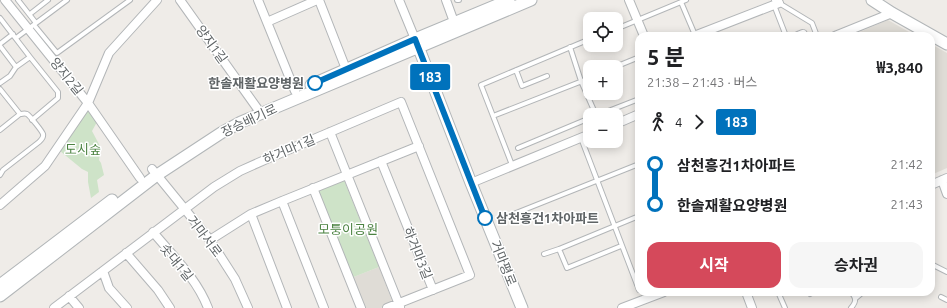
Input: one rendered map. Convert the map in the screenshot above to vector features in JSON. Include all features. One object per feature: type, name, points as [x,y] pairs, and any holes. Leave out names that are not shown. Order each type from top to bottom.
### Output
[{"type":"street","name":"양지2길","points":[[0,206],[45,166],[88,103],[33,26],[5,0]]},
{"type":"street","points":[[140,178],[88,103],[109,53],[157,0]]},
{"type":"street","name":"양지1길","points":[[180,0],[258,108]]},
{"type":"street","points":[[258,0],[295,91]]},
{"type":"street","points":[[267,22],[318,0],[346,69]]},
{"type":"street","points":[[399,0],[417,43]]},
{"type":"street","points":[[446,0],[454,22]]},
{"type":"street","name":"장승배기로","points":[[0,285],[140,178],[155,172],[241,122],[417,43],[454,22],[509,0]]},
{"type":"street","name":"장승배기로","points":[[0,296],[155,172],[216,127],[346,69],[531,0]]},
{"type":"street","points":[[629,0],[642,32]]},
{"type":"street","points":[[872,0],[926,32]]},
{"type":"street","points":[[705,32],[776,3]]},
{"type":"street","points":[[845,32],[892,13]]},
{"type":"street","points":[[935,37],[947,44]]},
{"type":"street","name":"거마평로","points":[[417,43],[520,307]]},
{"type":"street","name":"하거마1길","points":[[184,209],[214,186],[240,171],[401,102],[419,146]]},
{"type":"street","points":[[623,121],[635,116]]},
{"type":"street","points":[[330,132],[346,175],[400,306]]},
{"type":"street","points":[[471,183],[581,138]]},
{"type":"street","points":[[210,240],[251,214],[419,146]]},
{"type":"street","name":"하거마3길","points":[[387,308],[400,306],[470,274],[419,146]]},
{"type":"street","name":"하거마3길","points":[[381,161],[433,290]]},
{"type":"street","name":"거마서로","points":[[155,172],[210,240],[235,279],[248,308]]},
{"type":"street","points":[[944,179],[947,194]]},
{"type":"street","points":[[313,188],[361,308]]},
{"type":"street","points":[[282,201],[324,308]]},
{"type":"street","name":"솟대1길","points":[[54,308],[184,209]]},
{"type":"street","points":[[251,214],[287,308]]},
{"type":"street","name":"솟대1길","points":[[153,232],[189,275],[208,308]]},
{"type":"street","points":[[126,253],[158,290],[169,306]]},
{"type":"street","points":[[103,271],[109,288],[127,308]]},
{"type":"street","points":[[69,296],[79,308]]},
{"type":"street","points":[[622,308],[640,303],[655,296]]},
{"type":"street","points":[[748,296],[752,308]]},
{"type":"lane","points":[[18,0],[30,14],[33,26],[57,53],[130,0]]},
{"type":"lane","points":[[30,14],[48,0]]},
{"type":"lane","points":[[16,38],[67,0]]},
{"type":"lane","points":[[623,26],[686,0]]},
{"type":"lane","points":[[681,2],[693,32]]},
{"type":"lane","points":[[776,3],[785,32]]},
{"type":"lane","points":[[776,3],[812,23],[815,32]]},
{"type":"lane","points":[[0,18],[58,92],[58,98],[32,120]]},
{"type":"lane","points":[[13,34],[0,45],[16,67]]},
{"type":"lane","points":[[512,165],[481,85],[583,42]]},
{"type":"lane","points":[[570,47],[582,81],[594,108]]},
{"type":"lane","points":[[0,83],[10,76],[16,67],[30,57]]},
{"type":"lane","points":[[623,64],[635,59]]},
{"type":"lane","points":[[516,70],[522,86],[547,76]]},
{"type":"lane","points":[[493,116],[582,81]]},
{"type":"lane","points":[[0,89],[20,114]]},
{"type":"lane","points":[[615,108],[635,101]]},
{"type":"lane","points":[[0,130],[20,114],[27,114],[43,133],[43,139],[3,170],[0,175]]},
{"type":"lane","points":[[518,148],[583,121]]},
{"type":"lane","points":[[581,138],[615,226],[621,246],[635,276]]},
{"type":"lane","points":[[511,215],[635,166]]},
{"type":"lane","points":[[544,254],[635,218]]},
{"type":"lane","points":[[559,249],[567,268],[621,246]]},
{"type":"lane","points":[[935,266],[947,272]]},
{"type":"lane","points":[[780,296],[785,308]]},
{"type":"lane","points":[[852,308],[858,296]]},
{"type":"lane","points":[[940,297],[947,300]]},
{"type":"shaded area","points":[[888,20],[909,32],[860,32]]},
{"type":"shaded area","points":[[935,46],[947,53],[947,168],[935,173]]},
{"type":"shaded area","points":[[379,267],[392,301],[381,308],[363,308],[351,278]]},
{"type":"green space","name":"도시숲","points":[[88,110],[97,122],[92,131],[101,148],[99,160],[104,175],[97,180],[99,192],[91,198],[88,172],[60,151]]},
{"type":"green space","name":"모퉁이공원","points":[[344,180],[379,267],[351,278],[316,191]]},
{"type":"bus line","name":"183","points":[[315,83],[415,39],[485,218]]},
{"type":"place","name":"한솔재활요양병원","points":[[315,83]]},
{"type":"place","name":"삼천흥건1차아파트","points":[[485,218]]}]
